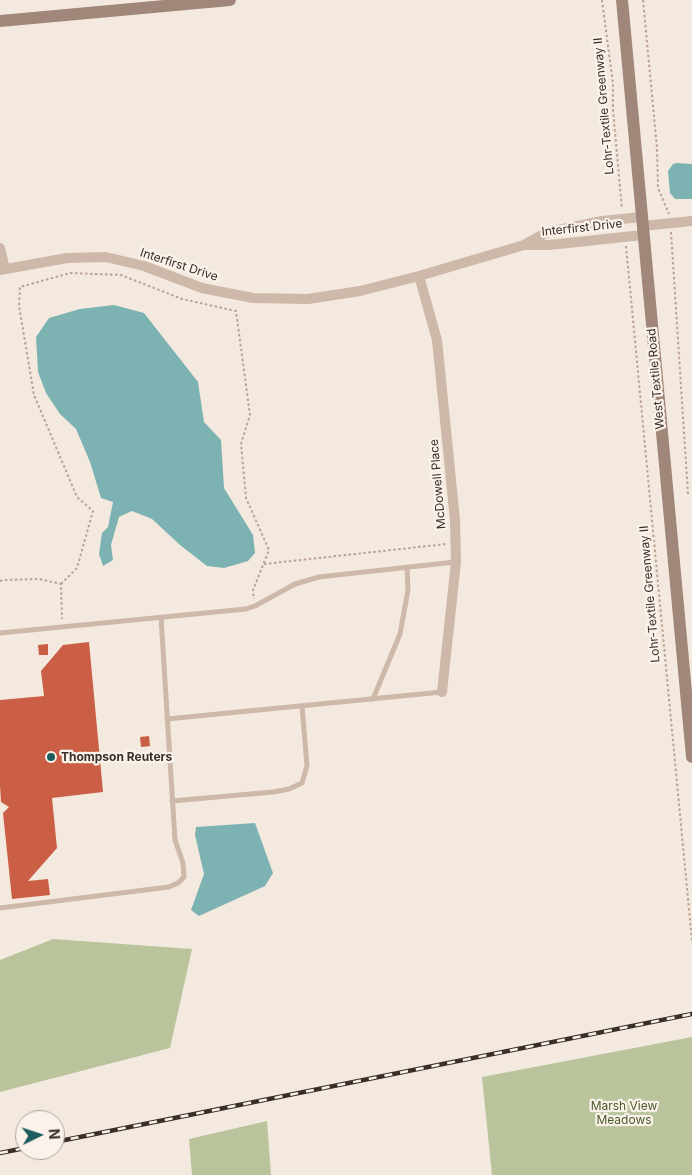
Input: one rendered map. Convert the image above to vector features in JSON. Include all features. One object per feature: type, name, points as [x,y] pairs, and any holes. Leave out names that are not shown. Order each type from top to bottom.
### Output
[{"type":"main road","points":[[0,21],[230,0]]},
{"type":"main road","name":"West Textile Road","points":[[622,0],[692,757]]},
{"type":"street","name":"Interfirst Drive","points":[[2,269],[67,258],[106,257],[144,266],[202,288],[253,298],[299,299],[360,291],[420,276],[524,245],[544,234],[558,230],[602,221],[642,226]]},
{"type":"street","points":[[642,226],[692,222]]},
{"type":"street","name":"Interfirst Drive","points":[[524,245],[549,246],[642,226]]},
{"type":"street","points":[[0,248],[2,269]]},
{"type":"street","name":"McDowell Place","points":[[420,276],[437,340],[455,520],[456,562],[442,692]]},
{"type":"lane","points":[[0,632],[255,606],[296,584],[319,577],[456,562]]},
{"type":"lane","points":[[373,699],[400,634],[408,590],[408,568]]},
{"type":"lane","points":[[0,908],[170,887],[184,877],[175,840],[161,617]]},
{"type":"lane","points":[[167,719],[442,692]]},
{"type":"lane","points":[[172,801],[273,792],[289,789],[302,783],[307,766],[302,706]]},
{"type":"path","name":"Lohr-Textile Greenway II","points":[[602,0],[613,84],[613,110],[622,210]]},
{"type":"path","points":[[643,0],[657,148],[658,188],[670,216]]},
{"type":"path","points":[[671,231],[690,487],[688,494]]},
{"type":"path","name":"Lohr-Textile Greenway II","points":[[626,246],[692,941]]},
{"type":"path","points":[[63,627],[61,584],[77,568],[93,510],[77,497],[34,395],[20,306],[20,288],[70,273],[121,275],[182,299],[236,311],[250,415],[241,444],[246,498],[269,550],[252,590],[255,606]]},
{"type":"path","points":[[263,564],[455,542]]},
{"type":"path","points":[[0,581],[39,579],[61,584]]},
{"type":"green space","points":[[53,939],[192,949],[170,1048],[0,1092],[0,960]]},
{"type":"green space","name":"Marsh View Meadows","points":[[692,1037],[692,1175],[492,1175],[482,1077]]},
{"type":"green space","points":[[267,1121],[271,1175],[192,1175],[189,1139]]},
{"type":"water","points":[[673,164],[692,164],[692,199],[675,199],[670,193],[668,171]]},
{"type":"water","points":[[114,305],[144,313],[198,382],[204,422],[221,440],[224,488],[253,535],[255,553],[248,561],[224,568],[207,566],[180,545],[152,519],[132,511],[119,517],[111,545],[113,560],[103,566],[99,554],[102,533],[108,527],[113,502],[101,498],[90,462],[76,429],[60,414],[46,393],[38,372],[36,337],[49,318],[80,309]]},
{"type":"water","points":[[255,823],[273,873],[265,886],[199,916],[191,910],[204,874],[195,835],[196,827]]},
{"type":"building","name":"Thompson Reuters","points":[[89,642],[103,792],[52,798],[57,848],[28,881],[48,879],[50,895],[12,899],[3,813],[9,807],[1,802],[0,700],[44,696],[41,671],[63,645]]},
{"type":"building","points":[[48,644],[48,655],[39,655],[38,645]]},
{"type":"building","points":[[149,736],[150,746],[141,747],[140,737]]},
{"type":"railway","points":[[65,1140],[692,1014]]},
{"type":"railway","points":[[0,1153],[15,1150]]},
{"type":"place","name":"Thompson Reuters","points":[[51,757]]}]
